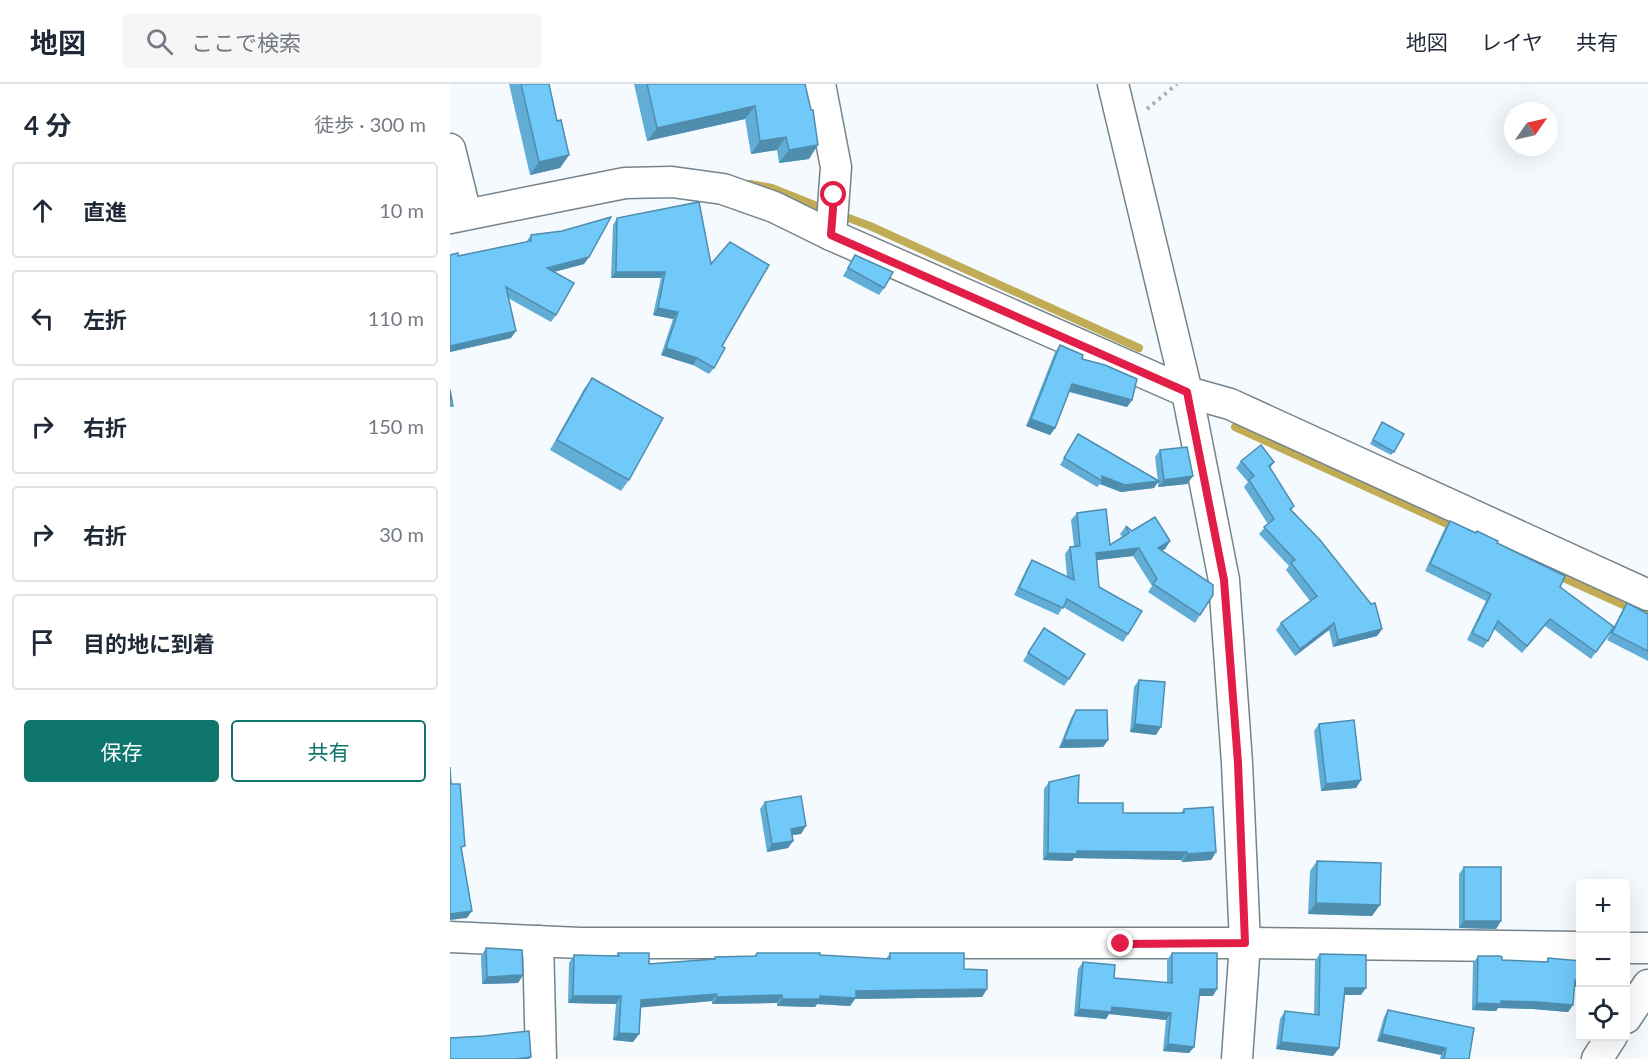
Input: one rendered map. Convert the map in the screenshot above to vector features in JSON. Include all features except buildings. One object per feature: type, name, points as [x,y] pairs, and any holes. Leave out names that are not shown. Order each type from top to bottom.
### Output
[{"type":"street","points":[[820,84],[836,167],[832,232]]},
{"type":"street","points":[[1113,84],[1187,392],[1224,580],[1238,763],[1245,943],[1237,1059]]},
{"type":"street","points":[[450,149],[460,207],[625,183],[672,182],[723,189],[774,207],[1187,392],[1230,404],[1648,596]]},
{"type":"street","points":[[450,937],[591,943],[1245,943],[1576,947]]},
{"type":"street","points":[[538,941],[541,1059]]},
{"type":"street","points":[[1630,948],[1648,948]]},
{"type":"street","points":[[1630,1012],[1648,985]]},
{"type":"street","points":[[1597,1059],[1609,1041]]},
{"type":"path","points":[[1122,128],[1177,84]]},
{"type":"waterway","points":[[750,184],[772,188],[827,210]]},
{"type":"waterway","points":[[838,214],[870,226],[1139,348]]},
{"type":"waterway","points":[[1235,427],[1456,528]]},
{"type":"waterway","points":[[1557,575],[1648,616]]},
{"type":"route","points":[[834,195],[831,235],[1187,392],[1224,580],[1238,763],[1245,943],[1121,944]]}]
